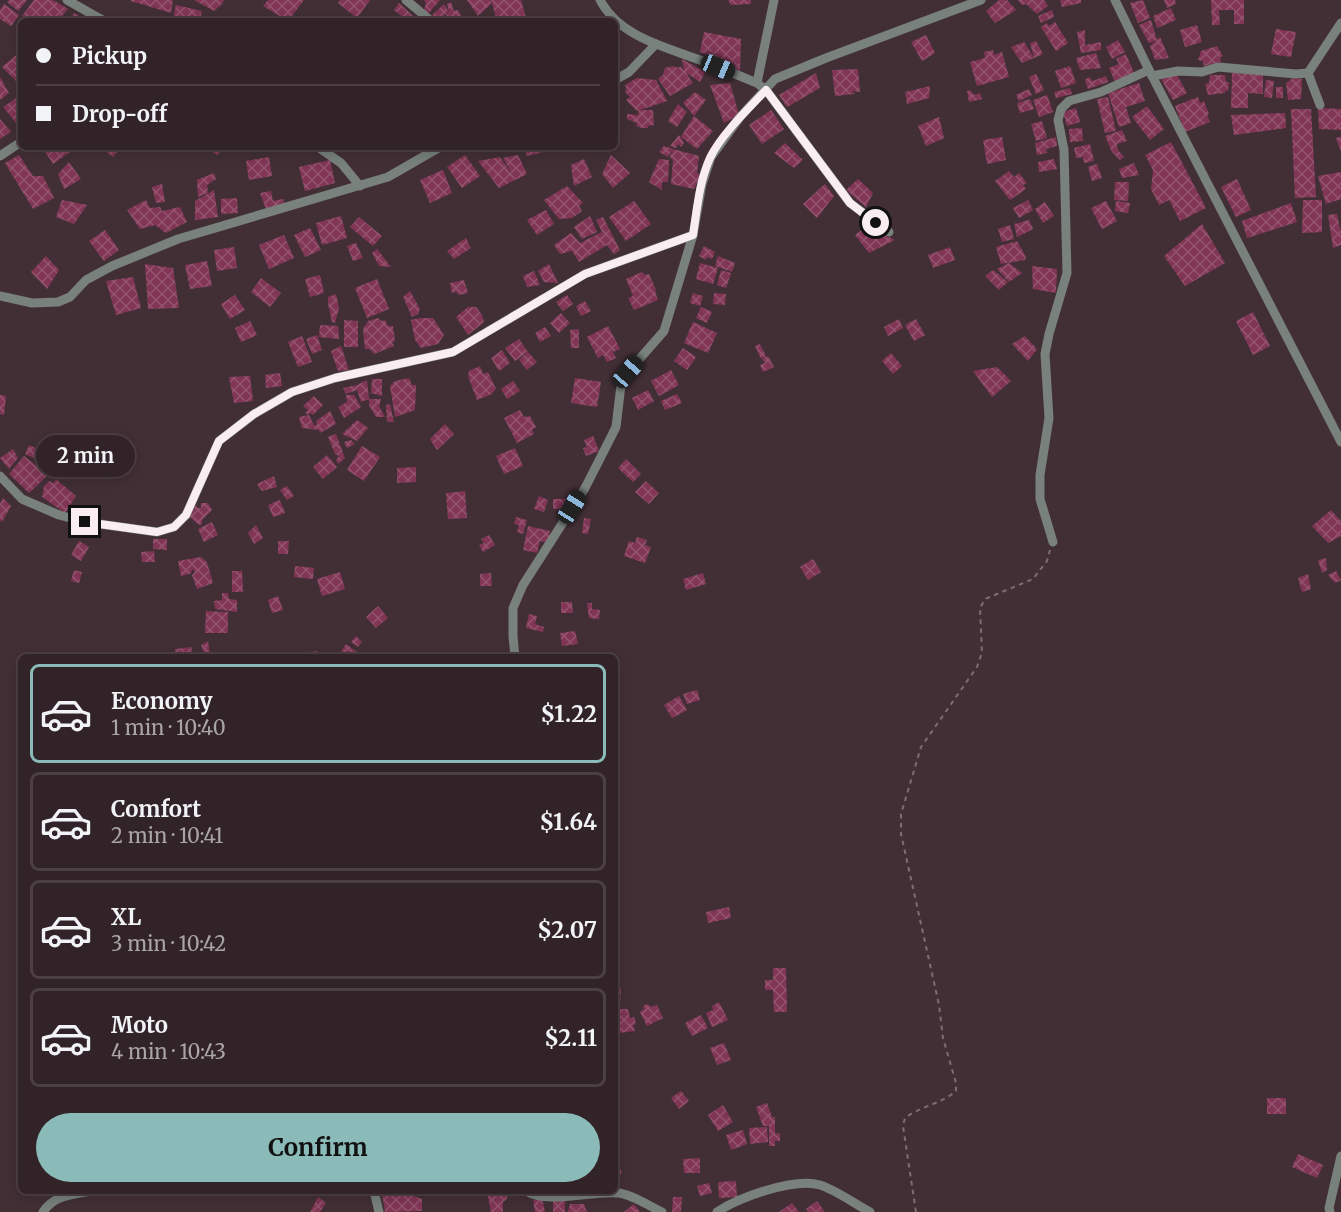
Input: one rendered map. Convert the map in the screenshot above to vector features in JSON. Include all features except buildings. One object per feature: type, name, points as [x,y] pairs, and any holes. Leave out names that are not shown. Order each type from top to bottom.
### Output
[{"type":"street","points":[[67,0],[99,18]]},
{"type":"street","points":[[406,0],[427,18]]},
{"type":"street","points":[[600,0],[613,18]]},
{"type":"street","points":[[757,83],[774,0]]},
{"type":"street","points":[[515,654],[513,608],[523,585],[585,488],[616,427],[621,385],[628,372],[664,331],[693,235],[702,184],[711,157],[740,117],[775,79],[981,0]]},
{"type":"street","points":[[1115,0],[1341,442]]},
{"type":"street","points":[[618,22],[628,30],[656,44],[757,83],[766,90],[850,203],[889,232]]},
{"type":"street","points":[[1308,73],[1341,23]]},
{"type":"street","points":[[618,78],[629,72],[656,44]]},
{"type":"street","points":[[1053,542],[1040,499],[1040,475],[1049,418],[1046,354],[1048,334],[1067,273],[1064,150],[1058,120],[1061,109],[1069,101],[1101,92],[1151,73],[1202,72],[1218,67],[1308,73]]},
{"type":"street","points":[[1308,73],[1320,105]]},
{"type":"street","points":[[0,156],[18,144]]},
{"type":"street","points":[[322,150],[341,163],[360,186]]},
{"type":"street","points":[[0,296],[32,303],[58,302],[70,297],[86,280],[112,266],[178,239],[388,177],[435,150]]},
{"type":"street","points":[[0,476],[22,499],[58,515],[85,522],[157,532],[174,527],[186,515],[219,441],[254,414],[292,392],[335,378],[453,352],[585,274],[693,235]]},
{"type":"street","points":[[1330,1212],[1341,1156]]},
{"type":"street","points":[[717,1212],[729,1204],[783,1186],[805,1184],[820,1185],[870,1212]]},
{"type":"street","points":[[43,1212],[57,1198],[76,1194]]},
{"type":"street","points":[[375,1194],[379,1212]]},
{"type":"street","points":[[536,1194],[547,1197],[581,1194]]},
{"type":"street","points":[[618,1194],[662,1212]]},
{"type":"path","points":[[916,1212],[903,1126],[905,1118],[913,1112],[949,1097],[956,1091],[956,1083],[943,1038],[939,1005],[901,834],[901,814],[921,747],[977,667],[982,653],[980,608],[985,599],[1033,579],[1047,561],[1053,542]]},
{"type":"route","points":[[85,522],[157,532],[174,527],[186,515],[219,441],[254,414],[292,392],[335,378],[453,352],[585,274],[693,235],[702,184],[711,157],[740,117],[766,90],[850,203],[876,223]]}]
